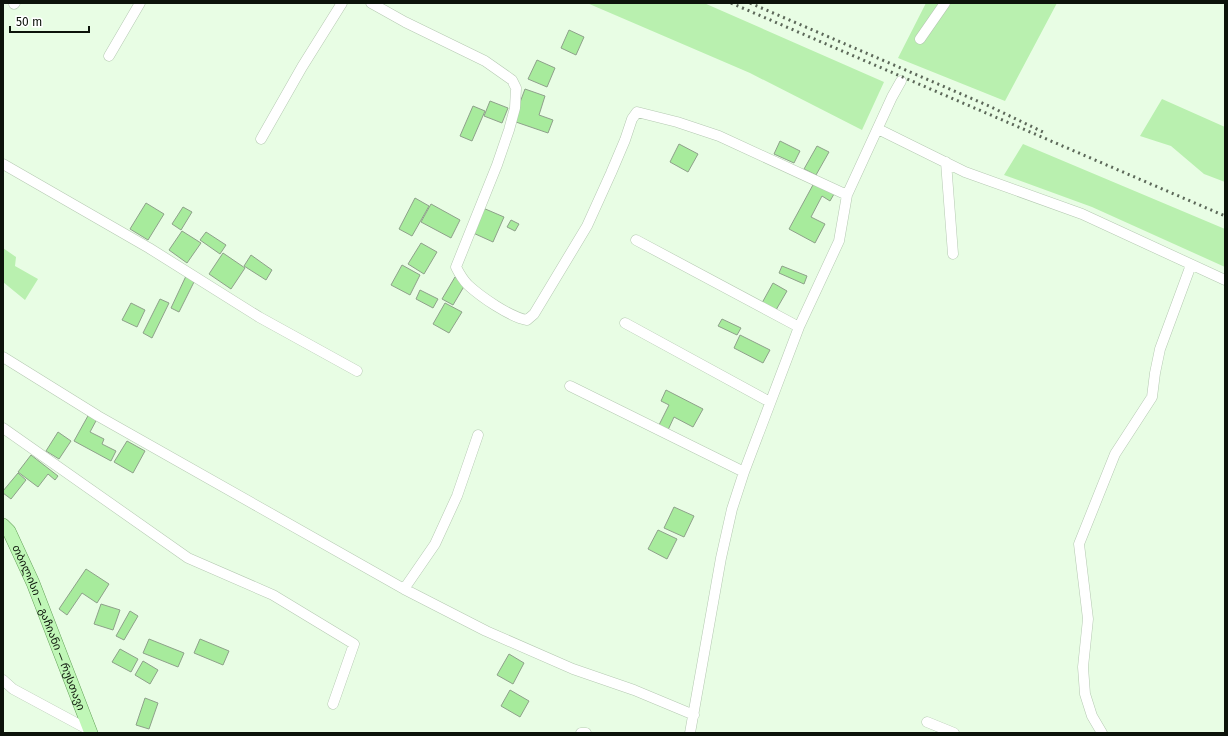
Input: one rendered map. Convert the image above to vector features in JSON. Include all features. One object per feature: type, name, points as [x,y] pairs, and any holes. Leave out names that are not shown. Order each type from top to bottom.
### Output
[{"type":"main road","name":"თბილისი — გაჩიანი — რუსთავი","points":[[3,525],[9,531],[33,583],[91,732]]},
{"type":"street","points":[[109,56],[140,3]]},
{"type":"street","points":[[261,139],[302,67],[342,3]]},
{"type":"street","points":[[371,3],[405,22],[485,61],[512,80],[516,88],[515,108],[509,130],[497,165],[456,267],[468,284],[482,296],[519,319],[527,320],[534,314],[584,232],[626,140],[632,120],[637,112],[677,122],[719,136],[847,195]]},
{"type":"street","points":[[920,39],[945,3]]},
{"type":"street","points":[[690,733],[721,558],[732,510],[744,472],[799,327],[839,240],[847,195],[901,81]]},
{"type":"street","points":[[878,129],[965,172],[1082,214],[1225,280]]},
{"type":"street","points":[[946,162],[953,254]]},
{"type":"street","points":[[3,164],[149,248],[259,317],[357,372]]},
{"type":"street","points":[[636,240],[799,327]]},
{"type":"street","points":[[1102,733],[1092,716],[1085,694],[1083,667],[1088,618],[1079,544],[1115,454],[1152,397],[1160,349],[1190,265]]},
{"type":"street","points":[[625,323],[770,402]]},
{"type":"street","points":[[3,357],[98,416],[404,589],[486,631],[573,669],[634,690],[694,715]]},
{"type":"street","points":[[570,386],[744,472]]},
{"type":"street","points":[[3,428],[188,558],[273,595],[354,644],[332,704]]},
{"type":"street","points":[[404,589],[435,544],[457,496],[478,435]]},
{"type":"street","points":[[3,680],[13,689],[91,732]]},
{"type":"street","points":[[927,722],[954,733]]},
{"type":"street","points":[[581,733],[586,733]]},
{"type":"green space","points":[[587,3],[704,3],[884,82],[862,130],[750,73]]},
{"type":"green space","points":[[926,3],[1057,3],[1005,101],[898,58]]},
{"type":"green space","points":[[1162,99],[1225,127],[1225,182],[1204,174],[1171,146],[1140,136]]},
{"type":"green space","points":[[1023,144],[1225,229],[1225,267],[1092,207],[1004,175]]},
{"type":"green space","points":[[3,248],[16,257],[15,266],[38,279],[25,300],[3,282]]},
{"type":"building","points":[[569,30],[584,37],[576,55],[561,48]]},
{"type":"building","points":[[537,60],[555,68],[547,87],[528,79]]},
{"type":"building","points":[[525,89],[545,96],[539,115],[553,120],[548,133],[513,121]]},
{"type":"building","points":[[490,101],[508,108],[502,123],[484,116]]},
{"type":"building","points":[[473,106],[485,111],[472,141],[460,136]]},
{"type":"building","points":[[780,141],[800,151],[794,163],[774,154]]},
{"type":"building","points":[[679,144],[698,154],[688,172],[670,162]]},
{"type":"building","points":[[817,146],[829,152],[816,175],[804,169]]},
{"type":"building","points":[[814,183],[834,194],[830,201],[822,196],[811,217],[825,224],[815,243],[789,229]]},
{"type":"building","points":[[415,198],[429,206],[412,236],[399,229]]},
{"type":"building","points":[[146,203],[164,214],[148,240],[130,229]]},
{"type":"building","points":[[431,204],[460,220],[451,238],[421,222]]},
{"type":"building","points":[[183,207],[192,212],[181,230],[172,224]]},
{"type":"building","points":[[483,208],[504,217],[493,242],[471,232]]},
{"type":"building","points":[[511,220],[519,224],[515,231],[507,227]]},
{"type":"building","points":[[182,231],[201,243],[187,263],[169,250]]},
{"type":"building","points":[[206,232],[226,245],[220,254],[200,240]]},
{"type":"building","points":[[421,243],[437,252],[424,274],[408,264]]},
{"type":"building","points":[[223,253],[245,268],[231,289],[209,274]]},
{"type":"building","points":[[251,255],[272,270],[266,280],[244,266]]},
{"type":"building","points":[[402,265],[420,275],[410,295],[391,285]]},
{"type":"building","points":[[782,266],[807,276],[804,284],[779,273]]},
{"type":"building","points":[[186,276],[195,280],[179,312],[171,308]]},
{"type":"building","points":[[455,277],[466,283],[453,305],[442,299]]},
{"type":"building","points":[[773,283],[787,291],[776,310],[762,303]]},
{"type":"building","points":[[420,290],[438,299],[433,308],[416,299]]},
{"type":"building","points":[[160,299],[169,303],[152,338],[143,333]]},
{"type":"building","points":[[131,303],[145,310],[137,327],[122,320]]},
{"type":"building","points":[[445,303],[462,312],[449,333],[433,324]]},
{"type":"building","points":[[722,319],[741,328],[737,335],[718,326]]},
{"type":"building","points":[[740,335],[770,350],[763,363],[734,348]]},
{"type":"building","points":[[666,390],[703,409],[693,427],[674,417],[668,430],[659,425],[669,405],[661,401]]},
{"type":"building","points":[[89,414],[97,419],[90,432],[104,439],[102,444],[116,451],[111,461],[74,441]]},
{"type":"building","points":[[58,432],[71,441],[59,459],[46,451]]},
{"type":"building","points":[[127,441],[145,451],[133,473],[114,462]]},
{"type":"building","points":[[31,455],[58,476],[55,480],[48,474],[38,487],[18,472]]},
{"type":"building","points":[[18,473],[26,480],[11,499],[3,493],[3,491]]},
{"type":"building","points":[[674,507],[694,516],[684,537],[664,528]]},
{"type":"building","points":[[658,530],[677,539],[667,559],[648,549]]},
{"type":"building","points":[[86,569],[109,584],[97,603],[82,593],[67,615],[59,609]]},
{"type":"building","points":[[101,604],[120,610],[113,630],[94,624]]},
{"type":"building","points":[[130,611],[138,616],[124,640],[116,636]]},
{"type":"building","points":[[149,639],[184,653],[178,667],[143,653]]},
{"type":"building","points":[[200,639],[229,651],[223,665],[194,653]]},
{"type":"building","points":[[120,649],[138,659],[131,672],[112,662]]},
{"type":"building","points":[[509,654],[524,663],[513,684],[497,675]]},
{"type":"building","points":[[143,661],[158,670],[150,684],[135,675]]},
{"type":"building","points":[[510,690],[529,701],[520,717],[501,706]]},
{"type":"building","points":[[145,698],[158,703],[149,729],[136,725]]},
{"type":"railway","points":[[731,3],[1225,216]]},
{"type":"railway","points":[[750,3],[989,106],[1043,132]]}]
